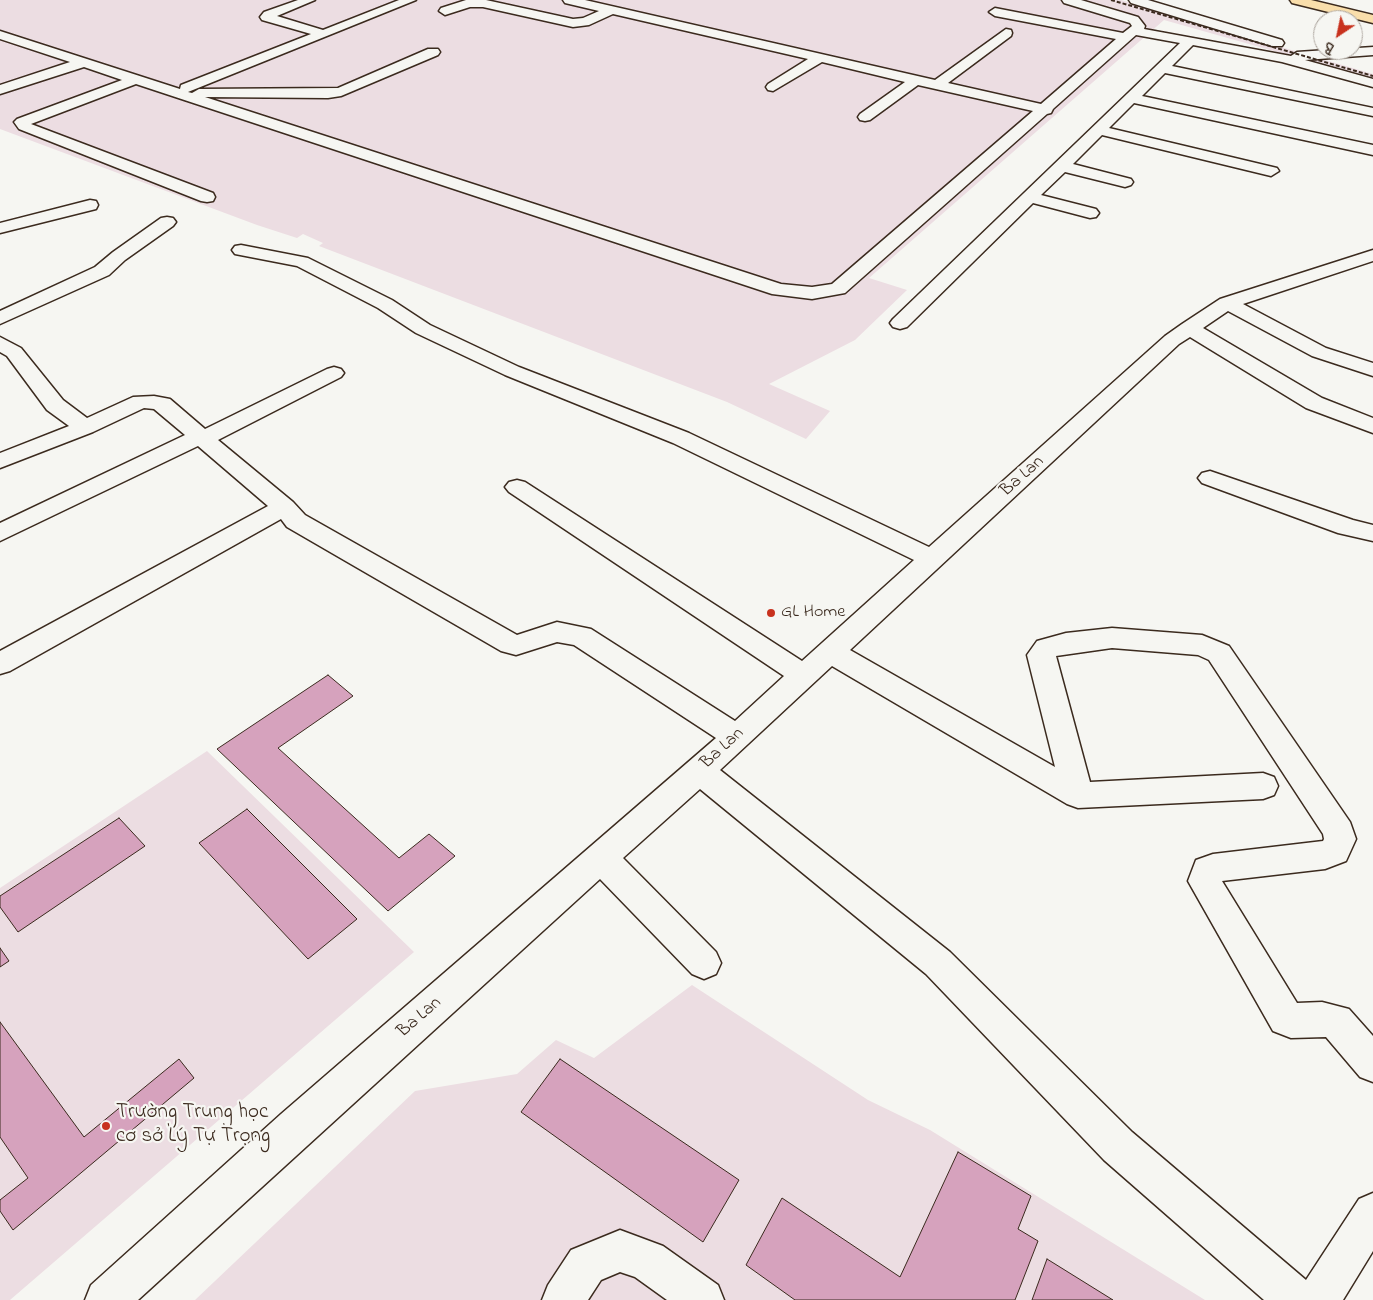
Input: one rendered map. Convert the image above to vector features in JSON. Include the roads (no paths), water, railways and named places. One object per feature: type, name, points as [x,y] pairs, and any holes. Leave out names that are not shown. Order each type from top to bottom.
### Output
[{"type":"main road","points":[[1296,0],[1373,19]]},
{"type":"main road","points":[[1335,0],[1364,4]]},
{"type":"street","points":[[309,0],[266,17],[324,34]]},
{"type":"street","points":[[172,93],[410,0]]},
{"type":"street","points":[[569,0],[1046,110]]},
{"type":"street","points":[[0,35],[172,93],[779,290],[812,293],[838,288],[1046,110],[1140,26],[1134,20],[1068,0]]},
{"type":"street","points":[[1135,0],[1313,53]]},
{"type":"street","points":[[445,11],[470,3],[483,3],[573,23],[585,22],[611,10]]},
{"type":"street","points":[[995,12],[1284,58],[1373,83]]},
{"type":"street","points":[[937,84],[1006,33]]},
{"type":"street","points":[[900,324],[1189,42]]},
{"type":"street","points":[[172,93],[334,93],[433,52]]},
{"type":"street","points":[[1284,58],[1313,53]]},
{"type":"street","points":[[773,87],[820,58]]},
{"type":"street","points":[[0,90],[82,62]]},
{"type":"street","points":[[1162,68],[1373,112]]},
{"type":"street","points":[[134,80],[22,122],[24,126],[207,197]]},
{"type":"street","points":[[865,117],[916,80]]},
{"type":"street","points":[[1131,98],[1373,150]]},
{"type":"street","points":[[1098,130],[1271,171]]},
{"type":"street","points":[[1061,166],[1125,182]]},
{"type":"street","points":[[1029,197],[1090,213]]},
{"type":"street","points":[[0,228],[90,205]]},
{"type":"street","points":[[0,318],[102,271],[119,256],[167,222]]},
{"type":"street","points":[[241,250],[302,262],[385,304],[423,329],[512,371],[680,438],[932,559]]},
{"type":"street","name":"Ba Lan","points":[[106,1300],[295,1128],[699,771],[1172,340],[1227,303],[1373,255]]},
{"type":"street","points":[[1227,303],[1318,352],[1373,370]]},
{"type":"street","points":[[1189,328],[1314,403],[1373,426]]},
{"type":"street","points":[[0,343],[14,352],[55,405],[85,427]]},
{"type":"street","points":[[0,533],[334,373]]},
{"type":"street","points":[[0,461],[141,402],[162,404],[284,507],[296,521],[508,642],[516,645],[557,632],[576,634],[736,736]]},
{"type":"street","points":[[1210,478],[1347,527],[1373,532]]},
{"type":"street","points":[[517,487],[803,675]]},
{"type":"street","points":[[0,664],[284,507]]},
{"type":"street","points":[[1347,527],[1373,552]]},
{"type":"street","points":[[1078,795],[1042,659],[1042,655],[1047,648],[1066,643],[1112,638],[1202,645],[1220,652],[1339,830],[1340,839],[1334,851],[1325,855],[1213,868],[1208,870],[1204,880],[1286,1019],[1291,1022],[1322,1019],[1336,1021],[1373,1064]]},
{"type":"street","points":[[829,651],[1078,795],[1263,786]]},
{"type":"street","points":[[699,771],[938,963],[1118,1146],[1296,1300]]},
{"type":"street","points":[[600,858],[704,963]]},
{"type":"street","points":[[1318,1300],[1373,1213]]},
{"type":"street","points":[[563,1300],[586,1265],[602,1256],[620,1251],[648,1261],[703,1300]]},
{"type":"railway","points":[[1111,0],[1373,76]]},
{"type":"place","name":"GL Home","points":[[771,613]]},
{"type":"place","name":"Trường Trung học cơ sở Lý Tự Trọng","points":[[106,1126]]}]
